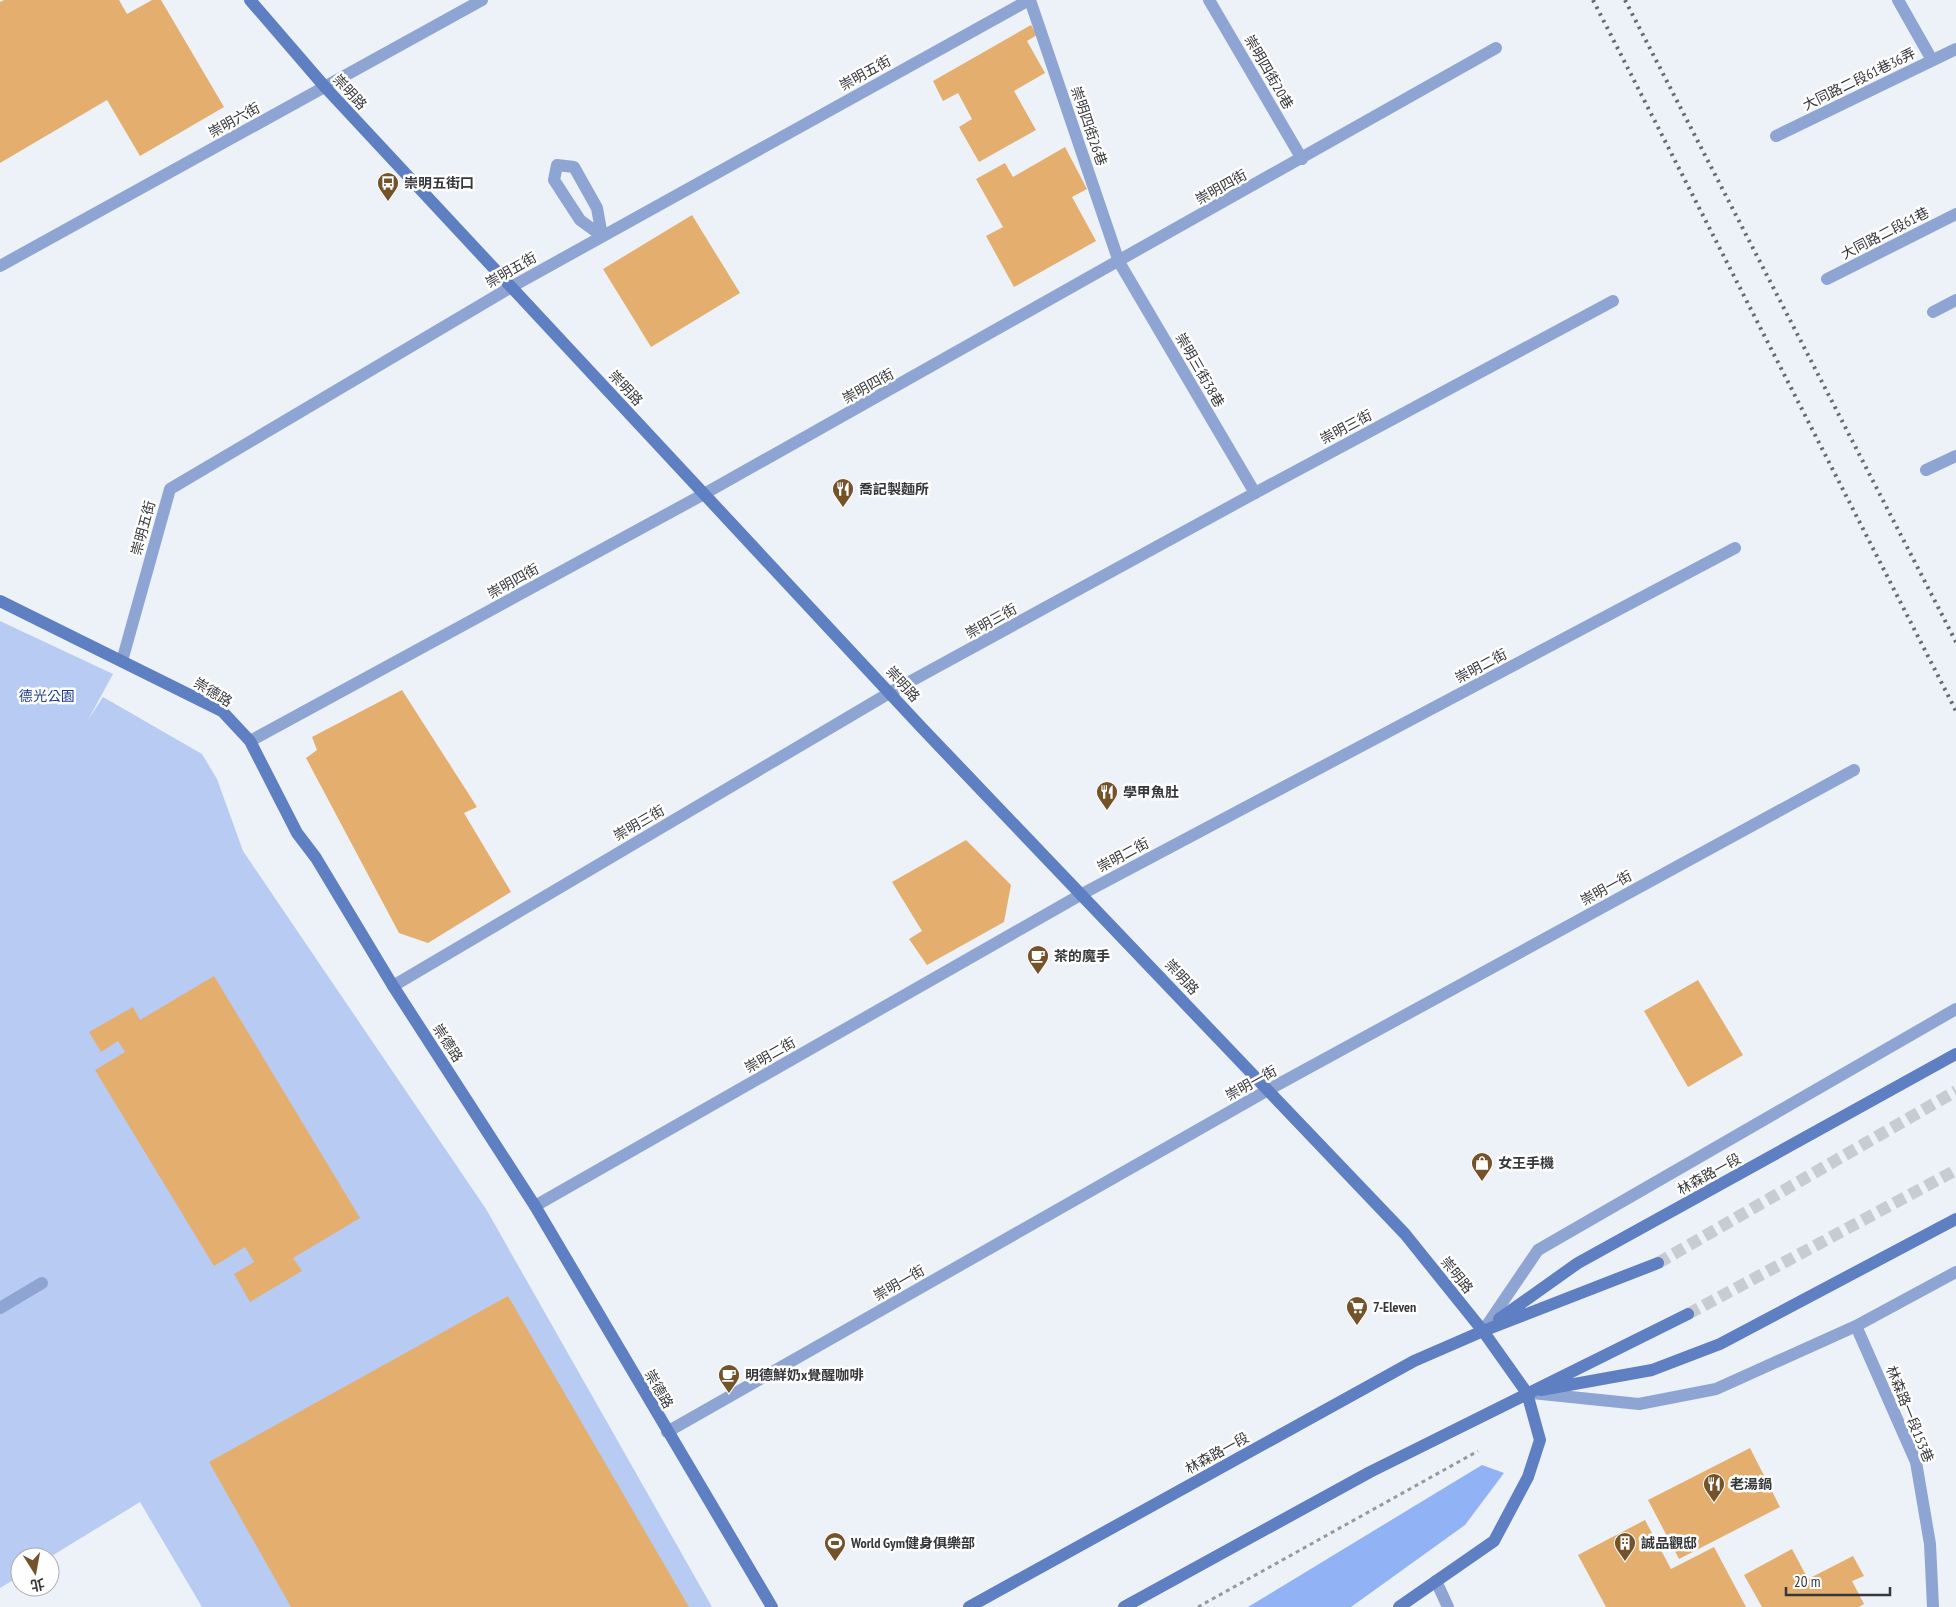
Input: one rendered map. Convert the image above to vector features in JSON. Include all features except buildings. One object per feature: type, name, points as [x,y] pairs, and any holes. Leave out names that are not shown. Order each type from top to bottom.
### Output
[{"type":"street","name":"崇明路","points":[[250,0],[325,87],[513,286],[704,494],[891,692],[922,728],[1405,1234],[1483,1331],[1526,1393],[1540,1440],[1528,1477],[1494,1542],[1399,1607]]},
{"type":"street","name":"崇明六街","points":[[0,266],[482,0]]},
{"type":"street","name":"崇明五街","points":[[122,660],[170,489],[513,286],[1029,0]]},
{"type":"street","name":"崇明四街26巷","points":[[1029,0],[1119,262]]},
{"type":"street","name":"崇明四街20巷","points":[[1209,0],[1302,159]]},
{"type":"street","points":[[1898,0],[1932,60]]},
{"type":"street","name":"崇明四街","points":[[250,741],[704,494],[1302,159],[1496,48]]},
{"type":"street","name":"大同路二段61巷36弄","points":[[1776,136],[1956,49]]},
{"type":"street","points":[[557,165],[574,167],[597,208],[602,236],[580,220],[554,180],[557,165]]},
{"type":"street","name":"大同路二段61巷","points":[[1827,278],[1956,214]]},
{"type":"street","name":"崇明三街38巷","points":[[1119,262],[1255,493]]},
{"type":"street","points":[[1933,312],[1956,300]]},
{"type":"street","name":"崇明三街","points":[[393,986],[891,692],[1255,493],[1613,301]]},
{"type":"street","points":[[1926,470],[1956,456]]},
{"type":"street","name":"崇明二街","points":[[535,1206],[1082,894],[1735,548]]},
{"type":"street","name":"崇德路","points":[[0,601],[222,711],[250,741],[298,833],[316,858],[393,986],[535,1206],[772,1607]]},
{"type":"street","name":"崇明一街","points":[[668,1432],[1268,1090],[1854,770]]},
{"type":"street","points":[[1483,1331],[1538,1250],[1956,1010]]},
{"type":"street","name":"林森路一段","points":[[1483,1331],[1578,1263],[1956,1054]]},
{"type":"street","points":[[1526,1393],[1652,1370],[1720,1344],[1956,1219]]},
{"type":"street","name":"林森路一段","points":[[970,1607],[1414,1361],[1483,1331],[1658,1263]]},
{"type":"street","points":[[1526,1393],[1639,1404],[1716,1389],[1856,1326],[1956,1272]]},
{"type":"street","points":[[0,1308],[42,1283]]},
{"type":"street","points":[[1124,1607],[1370,1472],[1688,1314]]},
{"type":"street","name":"林森路一段153巷","points":[[1856,1326],[1916,1462],[1930,1544],[1933,1607]]},
{"type":"street","points":[[1436,1581],[1448,1607]]},
{"type":"path","points":[[1198,1607],[1478,1451]]},
{"type":"green space","name":"德光公園","points":[[0,621],[113,674],[88,720],[103,697],[202,754],[217,779],[243,851],[486,1209],[712,1607],[202,1607],[140,1502],[60,1551],[60,1547],[10,1547],[10,1582],[0,1588]]},
{"type":"shaded area","points":[[1482,1465],[1504,1473],[1465,1525],[1351,1607],[1248,1607]]},
{"type":"tunnel","points":[[1658,1263],[1956,1091]]},
{"type":"tunnel","points":[[1688,1314],[1956,1170]]},
{"type":"railway","points":[[1593,0],[1956,711]]},
{"type":"railway","points":[[1625,0],[1956,642]]},
{"type":"place","name":"崇明五街口","points":[[388,202]]},
{"type":"place","name":"喬記製麵所","points":[[843,508]]},
{"type":"place","name":"學甲魚肚","points":[[1107,811]]},
{"type":"place","name":"茶的魔手","points":[[1038,975]]},
{"type":"place","name":"女王手機","points":[[1482,1182]]},
{"type":"place","name":"7-Eleven","points":[[1357,1326]]},
{"type":"place","name":"明德鮮奶x覺醒咖啡","points":[[729,1394]]},
{"type":"place","name":"老湯鍋","points":[[1714,1503]]},
{"type":"place","name":"World Gym健身俱樂部","points":[[835,1562]]},
{"type":"place","name":"誠品觀邸","points":[[1625,1562]]}]
